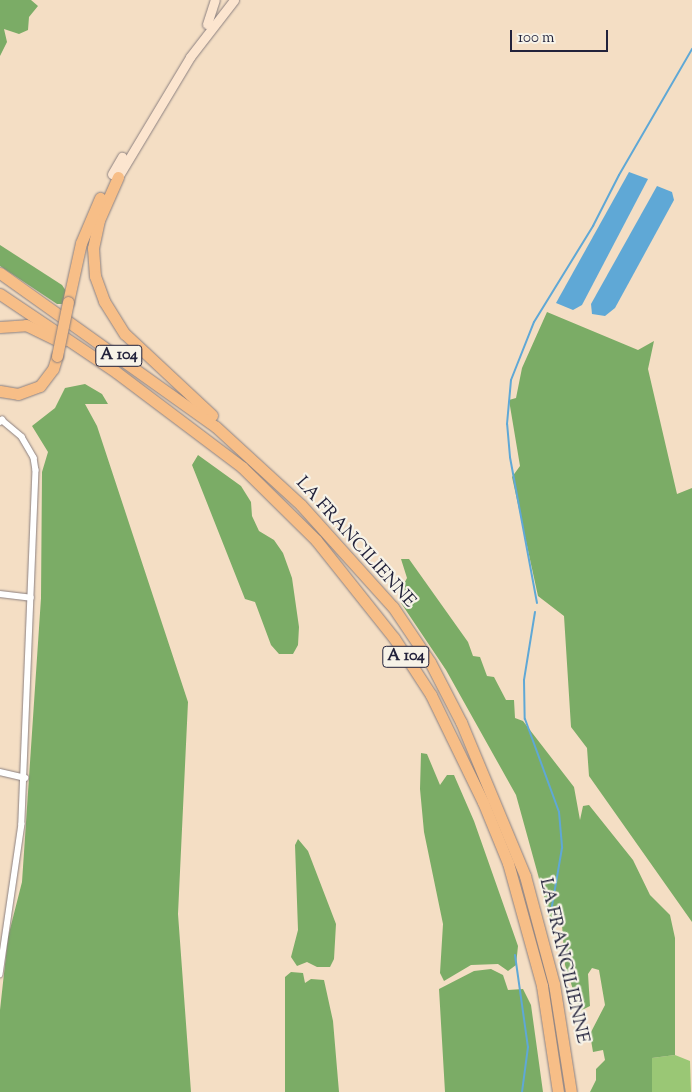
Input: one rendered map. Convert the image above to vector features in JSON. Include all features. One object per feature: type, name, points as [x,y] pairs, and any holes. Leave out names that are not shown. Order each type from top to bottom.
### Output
[{"type":"highway","points":[[0,391],[12,394],[34,389],[46,379],[57,356],[81,243],[115,176]]},
{"type":"highway","points":[[115,176],[99,220],[94,242],[95,276],[104,301],[125,334],[230,431],[234,443]]},
{"type":"highway","name":"LA FRANCILIENNE","points":[[0,273],[172,393],[234,443],[301,505],[392,607],[430,662],[462,722],[519,860],[536,912],[556,993],[571,1092]]},
{"type":"highway","name":"LA FRANCILIENNE","points":[[0,294],[71,340],[196,431],[284,508],[356,588],[431,695],[479,794],[508,864],[542,986],[558,1092]]},
{"type":"highway","points":[[0,327],[26,326],[55,339],[71,340]]},
{"type":"main road","points":[[207,24],[215,0]]},
{"type":"main road","points":[[115,176],[181,60],[207,24],[228,0]]},
{"type":"main road","points":[[115,176],[190,57],[234,0]]},
{"type":"street","points":[[0,974],[22,824],[36,470],[29,447],[1,421]]},
{"type":"street","points":[[0,594],[31,598]]},
{"type":"street","points":[[0,772],[24,778]]},
{"type":"green space","points":[[0,0],[31,0],[38,6],[29,17],[28,30],[19,34],[4,29],[7,42],[0,56]]},
{"type":"green space","points":[[0,245],[62,285],[66,291],[64,304],[57,304],[0,266]]},
{"type":"green space","points":[[547,312],[638,350],[654,341],[648,369],[677,494],[692,488],[692,922],[589,776],[587,748],[571,727],[564,616],[538,596],[512,477],[520,466],[509,400],[516,398],[522,368]]},
{"type":"green space","points":[[85,384],[102,394],[108,404],[85,404],[97,426],[188,702],[178,914],[191,1092],[0,1092],[0,1010],[8,937],[22,882],[41,598],[42,472],[48,452],[32,426],[55,408],[65,388]]},
{"type":"green space","points":[[198,455],[241,486],[251,502],[252,516],[259,531],[274,540],[283,553],[292,578],[299,627],[298,645],[293,654],[279,654],[271,645],[255,602],[245,599],[192,465]]},
{"type":"green space","points":[[401,559],[409,559],[468,642],[473,656],[480,657],[487,676],[494,677],[506,700],[514,700],[515,718],[523,721],[574,787],[580,820],[583,806],[589,805],[633,860],[650,895],[670,915],[675,938],[675,1055],[652,1058],[652,1092],[590,1092],[596,1080],[596,1069],[605,1060],[603,1050],[593,1052],[590,1034],[605,1005],[599,970],[592,968],[588,974],[590,1006],[580,1011],[565,965],[562,925],[551,922],[516,795],[446,670],[401,603],[400,591],[407,578]]},
{"type":"green space","points":[[421,753],[427,754],[440,785],[447,775],[454,775],[474,821],[518,946],[516,965],[508,971],[498,964],[471,965],[444,981],[440,973],[443,924],[424,832],[420,789]]},
{"type":"green space","points":[[298,839],[308,851],[336,924],[334,959],[330,967],[317,967],[307,962],[297,966],[291,957],[298,930],[295,845]]},
{"type":"green space","points":[[491,969],[503,975],[508,990],[523,989],[531,1005],[543,1092],[445,1092],[439,989],[474,971]]},
{"type":"green space","points":[[291,972],[303,973],[305,983],[311,979],[324,980],[333,1021],[339,1092],[285,1092],[285,977]]},
{"type":"green space","points":[[675,1055],[690,1061],[691,1092],[652,1092],[652,1058]]},
{"type":"water","points":[[629,172],[648,179],[582,305],[573,310],[556,303]]},
{"type":"water","points":[[657,186],[672,192],[674,200],[615,308],[605,316],[592,314],[591,304]]},
{"type":"waterway","points":[[537,603],[510,457],[507,424],[511,380],[534,322],[593,226],[619,175],[692,49]]},
{"type":"waterway","points":[[535,612],[524,680],[525,719],[559,812],[562,848],[551,912]]},
{"type":"waterway","points":[[515,955],[528,1047],[522,1092]]}]
